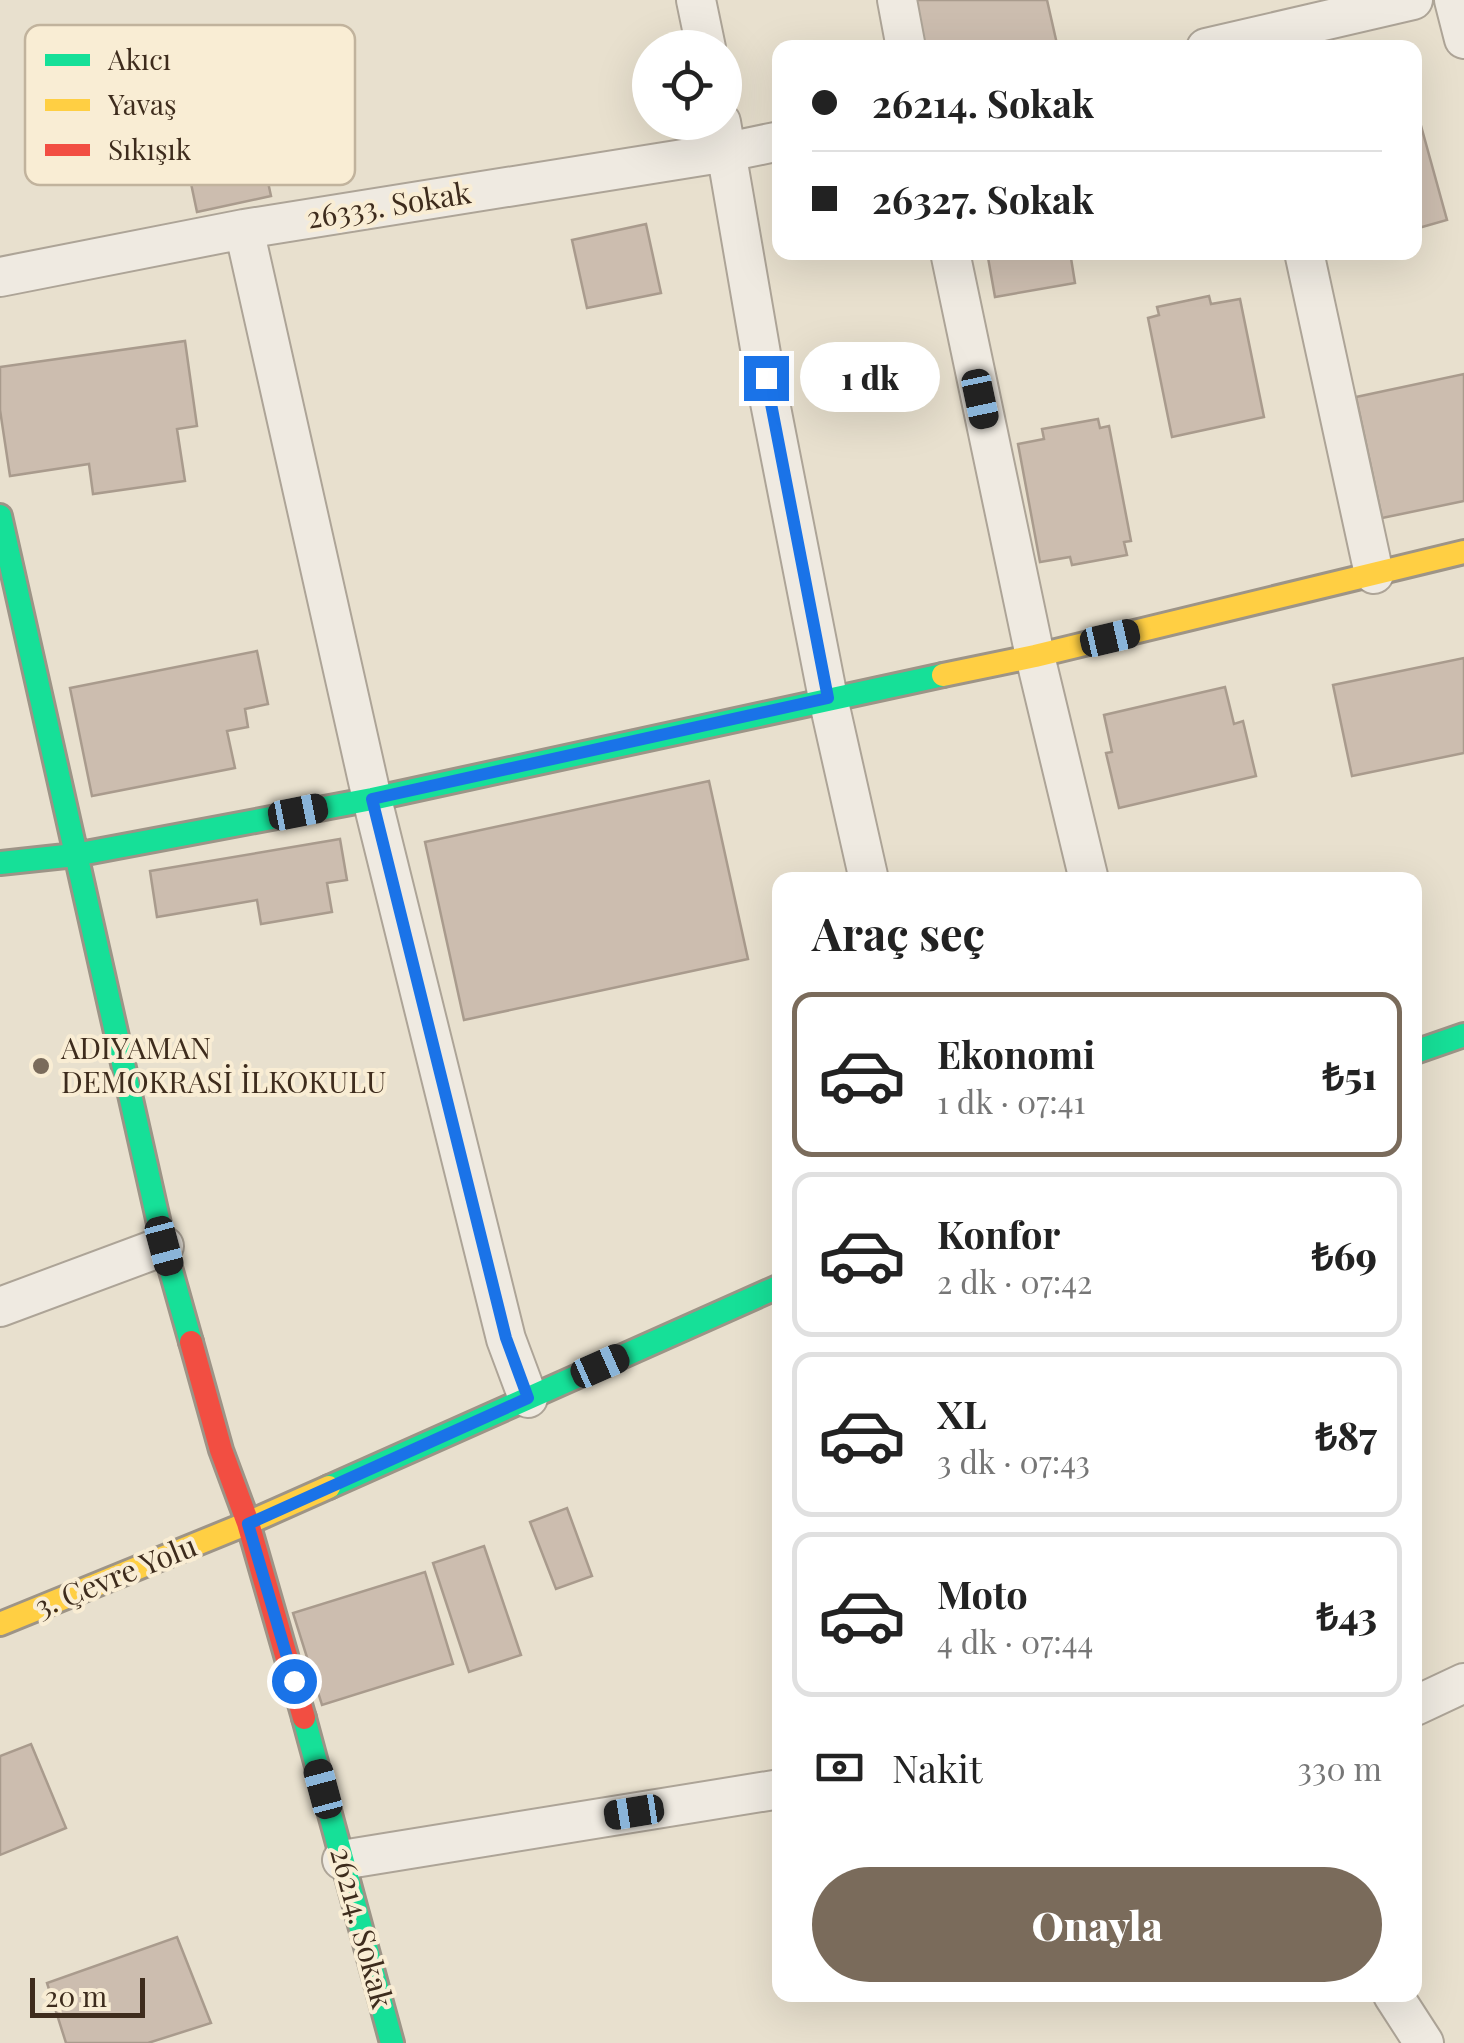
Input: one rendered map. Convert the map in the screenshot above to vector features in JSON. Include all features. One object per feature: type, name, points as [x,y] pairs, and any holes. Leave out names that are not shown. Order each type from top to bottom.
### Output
[{"type":"street","points":[[696,0],[702,30]]},
{"type":"street","points":[[896,0],[904,40]]},
{"type":"street","points":[[1265,40],[1413,0]]},
{"type":"street","points":[[1454,0],[1464,39]]},
{"type":"street","name":"26333. Sokak","points":[[742,139],[772,141]]},
{"type":"street","name":"26333. Sokak","points":[[0,277],[708,140]]},
{"type":"street","points":[[725,140],[828,698],[868,872]]},
{"type":"street","points":[[244,229],[372,799],[506,1338],[528,1398]]},
{"type":"street","points":[[952,260],[1035,656],[1087,872]]},
{"type":"street","points":[[1306,260],[1374,574]]},
{"type":"street","name":"26214. Sokak","points":[[0,516],[164,1246],[221,1450],[274,1610],[392,2043]]},
{"type":"street","points":[[0,863],[74,854],[372,799],[1035,656],[1464,552]]},
{"type":"street","points":[[1422,1050],[1464,1035]]},
{"type":"street","points":[[0,1307],[164,1246]]},
{"type":"street","name":"3. Çevre Yolu","points":[[0,1624],[248,1524],[772,1290]]},
{"type":"street","points":[[1422,1703],[1464,1683]]},
{"type":"street","points":[[342,1860],[772,1790]]},
{"type":"street","points":[[1398,2002],[1424,2043]]},
{"type":"building","points":[[907,0],[1047,0],[1056,40],[916,40]]},
{"type":"building","points":[[1422,129],[1447,220],[1422,227]]},
{"type":"building","points":[[191,185],[269,185],[271,196],[197,212]]},
{"type":"building","points":[[646,224],[661,293],[587,308],[572,240]]},
{"type":"building","points":[[988,260],[1071,260],[1075,283],[995,297]]},
{"type":"building","points":[[1209,296],[1211,304],[1240,299],[1264,417],[1172,437],[1148,318],[1159,315],[1157,307]]},
{"type":"building","points":[[185,341],[197,426],[177,429],[185,481],[93,494],[89,464],[10,476],[0,410],[0,367]]},
{"type":"building","points":[[1464,374],[1464,501],[1382,518],[1356,397]]},
{"type":"building","points":[[1098,419],[1100,428],[1109,426],[1131,541],[1124,542],[1127,555],[1072,565],[1070,557],[1040,562],[1018,444],[1044,439],[1042,429]]},
{"type":"building","points":[[257,651],[268,704],[245,709],[248,727],[227,731],[235,768],[92,796],[70,688]]},
{"type":"building","points":[[1464,658],[1464,753],[1352,776],[1333,685]]},
{"type":"building","points":[[1225,687],[1234,724],[1243,721],[1256,776],[1119,808],[1106,753],[1112,752],[1104,715]]},
{"type":"building","points":[[709,781],[748,959],[464,1020],[425,842]]},
{"type":"building","points":[[340,839],[347,880],[327,883],[332,912],[261,924],[257,900],[157,917],[150,871]]},
{"type":"building","points":[[567,1508],[592,1576],[556,1589],[530,1522]]},
{"type":"building","points":[[484,1546],[521,1655],[469,1672],[433,1563]]},
{"type":"building","points":[[425,1572],[453,1664],[322,1705],[293,1613]]},
{"type":"building","points":[[31,1744],[66,1828],[0,1855],[0,1756]]},
{"type":"building","points":[[177,1937],[211,2023],[148,2043],[66,2043],[47,1983]]},
{"type":"traffic: fast","points":[[0,516],[164,1246],[191,1342]]},
{"type":"traffic: fast","points":[[0,863],[75,855],[372,799],[943,675]]},
{"type":"traffic: fast","points":[[1422,1050],[1464,1035]]},
{"type":"traffic: fast","points":[[329,1487],[772,1290]]},
{"type":"traffic: fast","points":[[304,1718],[392,2043]]},
{"type":"traffic: slow","points":[[943,675],[1464,552]]},
{"type":"traffic: slow","points":[[0,1624],[329,1487]]},
{"type":"traffic: jam","points":[[191,1342],[304,1718]]},
{"type":"place","name":"ADIYAMAN DEMOKRASİ İLKOKULU","points":[[41,1066]]},
{"type":"route","points":[[294,1681],[248,1524],[528,1398],[506,1338],[372,799],[828,698],[766,378]]}]
